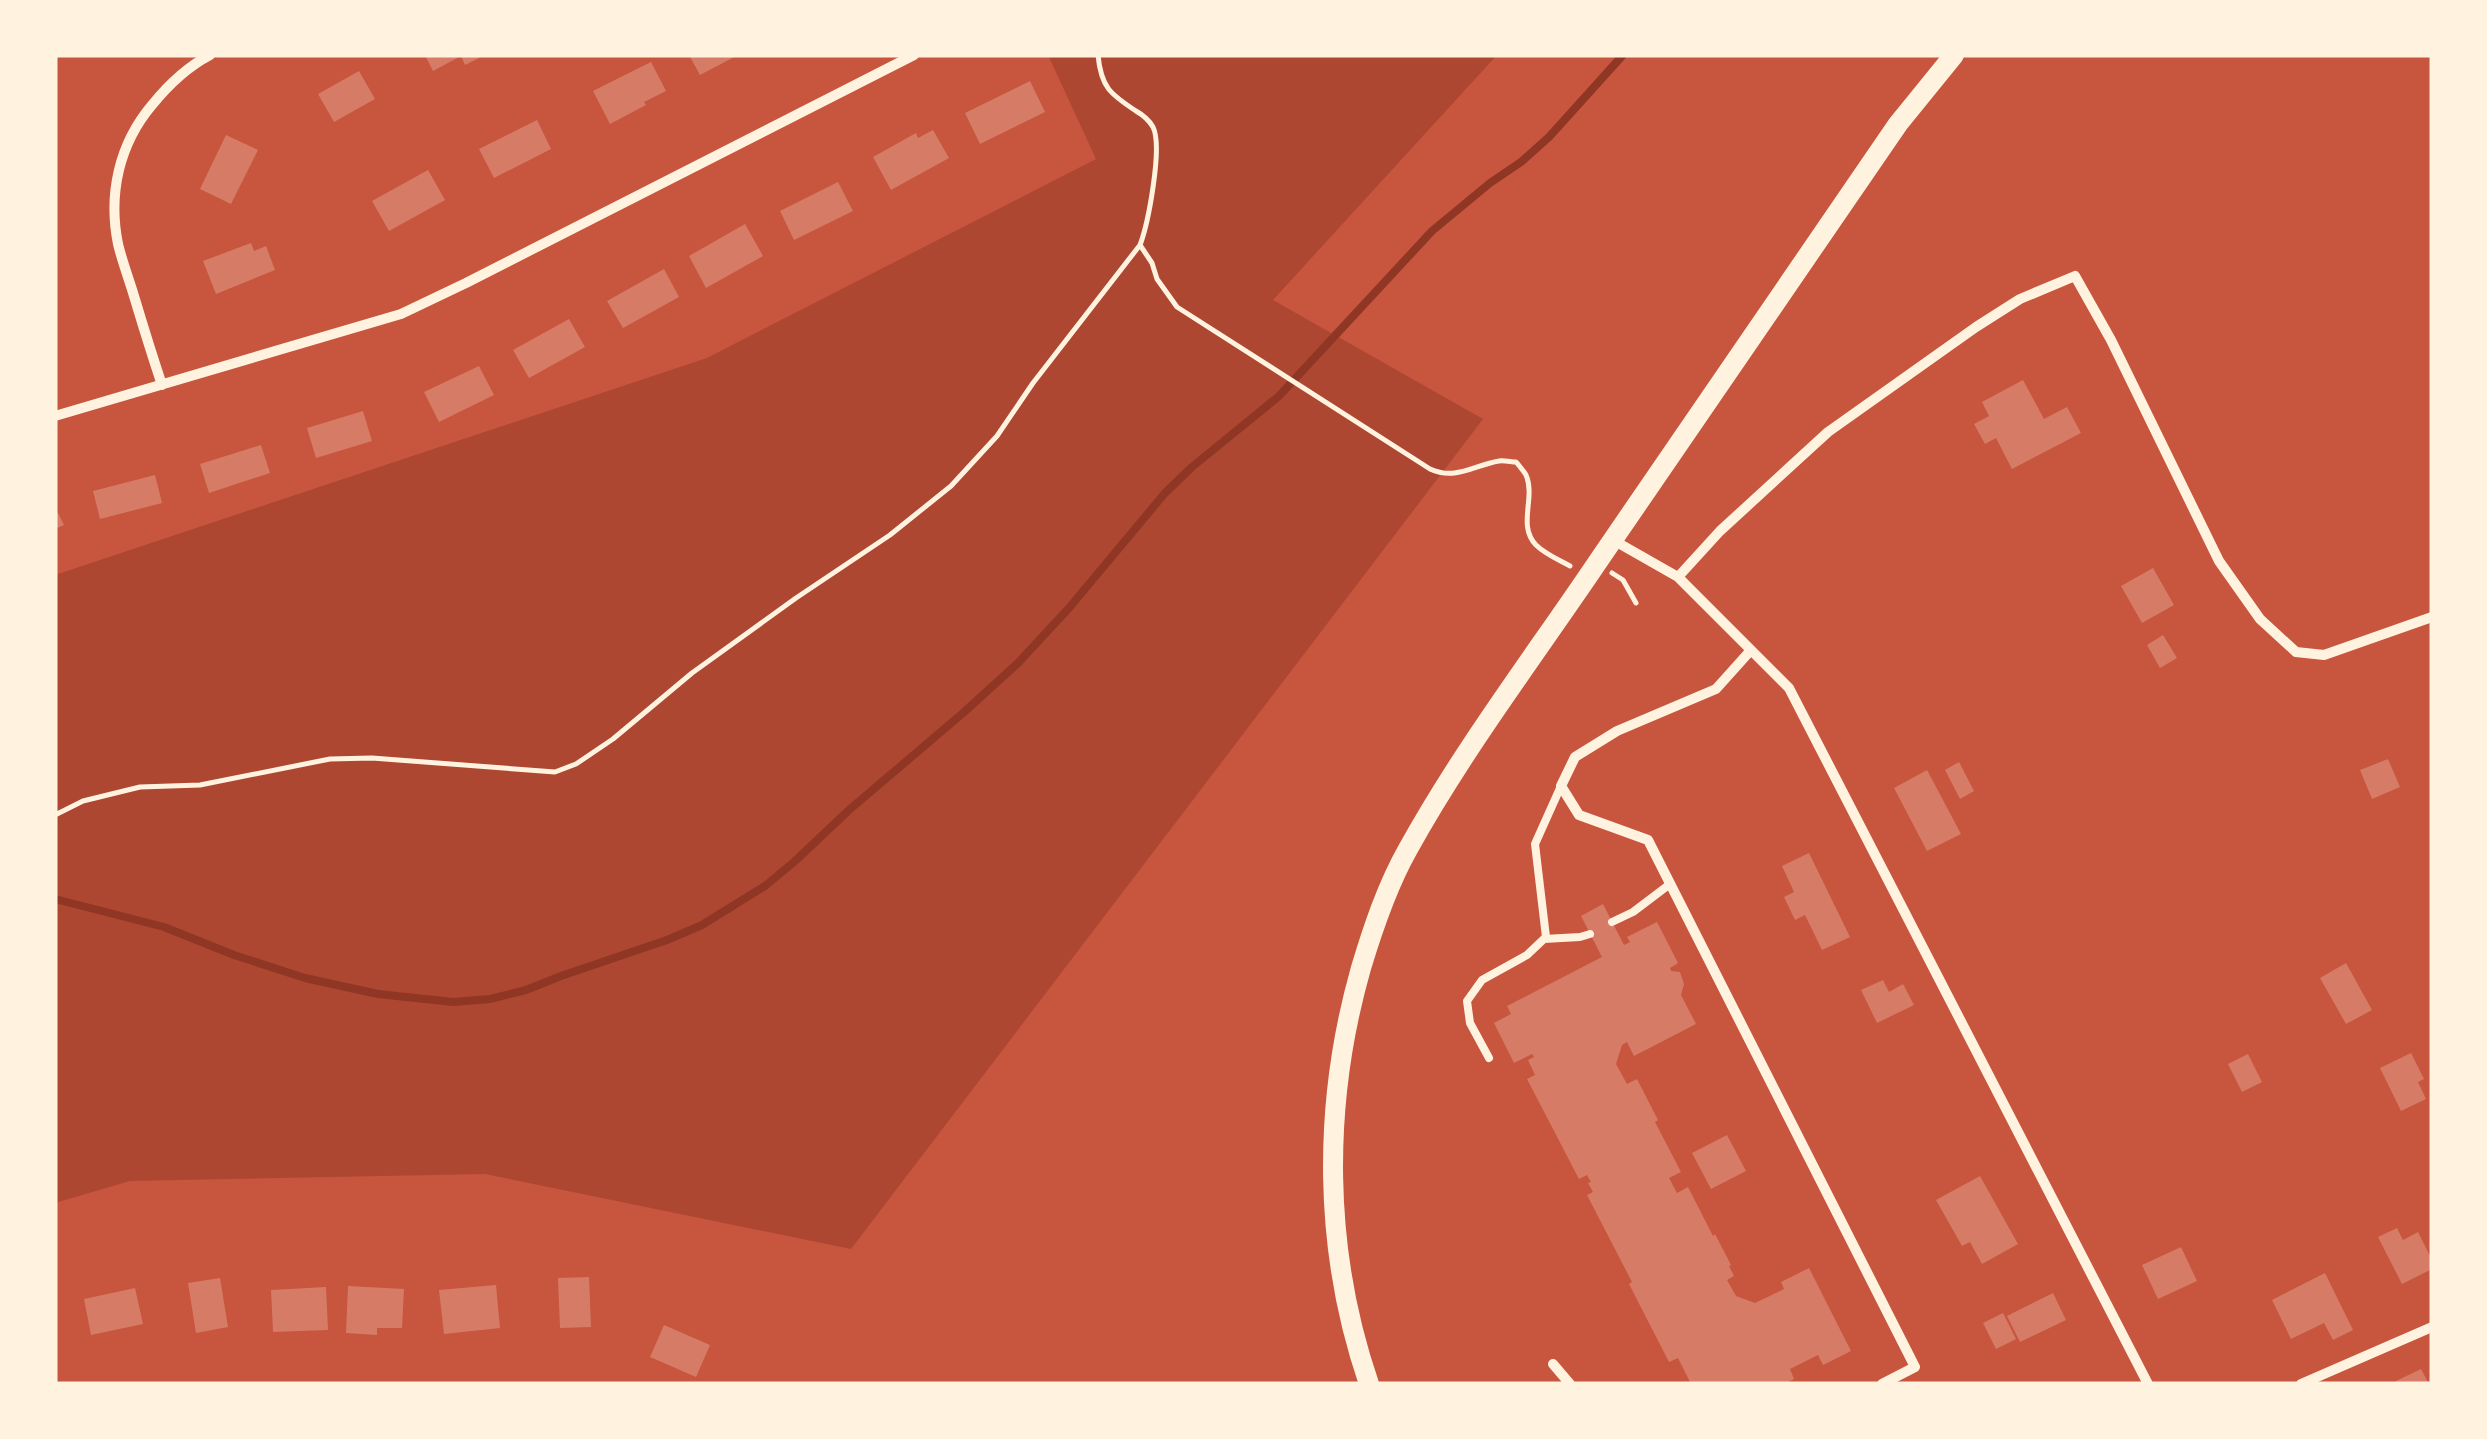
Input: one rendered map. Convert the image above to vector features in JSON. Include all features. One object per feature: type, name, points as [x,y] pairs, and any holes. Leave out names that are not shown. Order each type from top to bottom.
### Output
[{"type":"main road","points":[[1369,1384],[1339,1265],[1332,1155],[1338,1078],[1351,1004],[1374,926],[1406,852],[1480,734],[1898,124],[1954,55]]},
{"type":"street","points":[[162,385],[118,243],[116,185],[130,137],[146,112],[168,86],[210,55]]},
{"type":"street","points":[[55,416],[401,314],[914,55]]},
{"type":"street","points":[[1678,577],[1720,531],[1828,432],[2020,299],[2075,276],[2112,340],[2219,561],[2260,619],[2296,652],[2324,655],[2432,617]]},
{"type":"street","points":[[1612,540],[1678,577],[1790,688],[2148,1384]]},
{"type":"street","points":[[1752,650],[1716,689],[1617,730],[1575,757],[1560,786],[1579,815],[1648,840],[1915,1368],[1882,1384]]},
{"type":"street","points":[[2302,1384],[2432,1327]]},
{"type":"street","points":[[1553,1364],[1570,1384]]},
{"type":"lane","points":[[1489,1058],[1470,1023],[1467,1002],[1482,980],[1527,955],[1546,937],[1535,844],[1560,786]]},
{"type":"lane","points":[[1612,922],[1634,912],[1670,884]]},
{"type":"lane","points":[[1544,939],[1590,934]]},
{"type":"path","points":[[55,815],[84,801],[140,787],[200,785],[330,759],[372,758],[555,772],[576,764],[692,673],[890,535],[951,486],[997,436],[1140,245],[1147,226],[1154,174],[1154,129],[1144,116],[1109,90],[1101,79],[1098,55]]},
{"type":"path","points":[[1140,245],[1164,290],[1188,316],[1430,469],[1448,475],[1500,460],[1516,462],[1526,474],[1530,494],[1528,534],[1537,546],[1572,568],[1582,554],[1622,580],[1636,602]]},
{"type":"shaded area","points":[[1048,55],[1497,55],[1273,300],[1483,419],[851,1249],[485,1174],[130,1181],[55,1203],[55,575],[707,358],[1096,159]]},
{"type":"building","points":[[425,55],[485,55],[465,65],[461,56],[433,71]]},
{"type":"building","points":[[689,55],[738,55],[700,75]]},
{"type":"building","points":[[651,62],[666,91],[610,124],[593,91]]},
{"type":"building","points":[[359,71],[375,99],[334,122],[318,94]]},
{"type":"building","points":[[1030,81],[1045,112],[980,144],[965,113]]},
{"type":"building","points":[[537,120],[551,149],[494,178],[479,149]]},
{"type":"building","points":[[933,130],[949,158],[891,190],[873,157],[916,133],[918,138]]},
{"type":"building","points":[[226,135],[258,150],[231,204],[200,189]]},
{"type":"building","points":[[428,170],[445,200],[389,231],[372,201]]},
{"type":"building","points":[[838,182],[853,211],[794,240],[780,211]]},
{"type":"building","points":[[745,224],[763,256],[706,288],[689,256]]},
{"type":"building","points":[[251,243],[254,251],[266,246],[275,270],[216,294],[203,261]]},
{"type":"building","points":[[664,269],[679,297],[623,328],[607,301]]},
{"type":"building","points":[[569,319],[585,347],[529,378],[513,350]]},
{"type":"building","points":[[479,366],[494,395],[439,422],[424,392]]},
{"type":"building","points":[[2023,380],[2044,419],[2067,407],[2081,433],[2012,469],[1996,438],[1985,444],[1974,424],[1989,416],[1982,402]]},
{"type":"building","points":[[363,411],[372,441],[316,458],[307,428]]},
{"type":"building","points":[[261,445],[270,473],[209,493],[200,464]]},
{"type":"building","points":[[155,475],[162,503],[100,519],[93,491]]},
{"type":"building","points":[[55,507],[64,525],[55,529]]},
{"type":"building","points":[[2153,568],[2174,605],[2142,623],[2121,586]]},
{"type":"building","points":[[2163,635],[2177,658],[2160,668],[2147,645]]},
{"type":"building","points":[[2388,759],[2400,787],[2372,799],[2360,770]]},
{"type":"building","points":[[1959,762],[1974,791],[1960,799],[1945,770]]},
{"type":"building","points":[[1927,770],[1961,834],[1927,851],[1894,788]]},
{"type":"building","points":[[1809,853],[1850,937],[1822,950],[1805,915],[1795,920],[1784,897],[1794,892],[1782,866]]},
{"type":"building","points":[[1603,904],[1624,945],[1630,942],[1627,937],[1657,922],[1678,963],[1670,968],[1680,972],[1684,984],[1681,995],[1696,1024],[1634,1056],[1627,1042],[1622,1045],[1616,1064],[1627,1084],[1637,1079],[1658,1120],[1655,1122],[1681,1172],[1669,1178],[1677,1193],[1688,1187],[1715,1234],[1731,1265],[1734,1276],[1727,1280],[1736,1296],[1755,1303],[1784,1289],[1781,1282],[1809,1268],[1851,1351],[1823,1365],[1818,1355],[1790,1369],[1794,1379],[1784,1384],[1691,1384],[1678,1358],[1669,1362],[1587,1195],[1593,1192],[1588,1183],[1591,1182],[1587,1175],[1579,1179],[1527,1079],[1535,1075],[1528,1060],[1534,1057],[1532,1054],[1514,1063],[1494,1023],[1511,1014],[1507,1006],[1602,957],[1581,916]]},
{"type":"building","points":[[2346,963],[2372,1010],[2346,1024],[2320,978]]},
{"type":"building","points":[[1883,980],[1889,992],[1903,984],[1914,1005],[1877,1023],[1861,990]]},
{"type":"building","points":[[2411,1053],[2424,1079],[2418,1082],[2426,1099],[2401,1111],[2380,1068]]},
{"type":"building","points":[[2248,1054],[2262,1082],[2242,1092],[2228,1064]]},
{"type":"building","points":[[1727,1135],[1746,1171],[1711,1189],[1692,1153]]},
{"type":"building","points":[[1980,1176],[2018,1244],[1982,1264],[1970,1242],[1962,1246],[1936,1200]]},
{"type":"building","points":[[2397,1228],[2403,1240],[2418,1232],[2432,1260],[2432,1269],[2402,1284],[2378,1237]]},
{"type":"building","points":[[2181,1247],[2197,1281],[2158,1299],[2142,1265]]},
{"type":"building","points":[[2325,1273],[2353,1330],[2333,1340],[2324,1323],[2291,1339],[2272,1300]]},
{"type":"building","points":[[589,1277],[591,1327],[560,1328],[558,1278]]},
{"type":"building","points":[[220,1278],[228,1327],[196,1333],[188,1283]]},
{"type":"building","points":[[496,1285],[500,1328],[444,1334],[439,1290]]},
{"type":"building","points":[[348,1286],[404,1289],[402,1328],[377,1328],[377,1335],[346,1333]]},
{"type":"building","points":[[326,1287],[328,1330],[273,1332],[271,1290]]},
{"type":"building","points":[[135,1288],[143,1324],[91,1335],[84,1299]]},
{"type":"building","points":[[2053,1293],[2066,1320],[2020,1342],[2007,1316]]},
{"type":"building","points":[[2003,1313],[2016,1339],[1996,1349],[1983,1323]]},
{"type":"building","points":[[664,1325],[710,1345],[696,1377],[650,1357]]},
{"type":"building","points":[[2421,1369],[2429,1384],[2397,1384],[2396,1381]]},
{"type":"waterway","points":[[55,899],[164,927],[305,978],[378,994],[453,1002],[490,999],[526,990],[702,925],[765,886],[794,862],[1018,663],[1165,493],[1279,396],[1432,231],[1549,137],[1623,55]]}]
